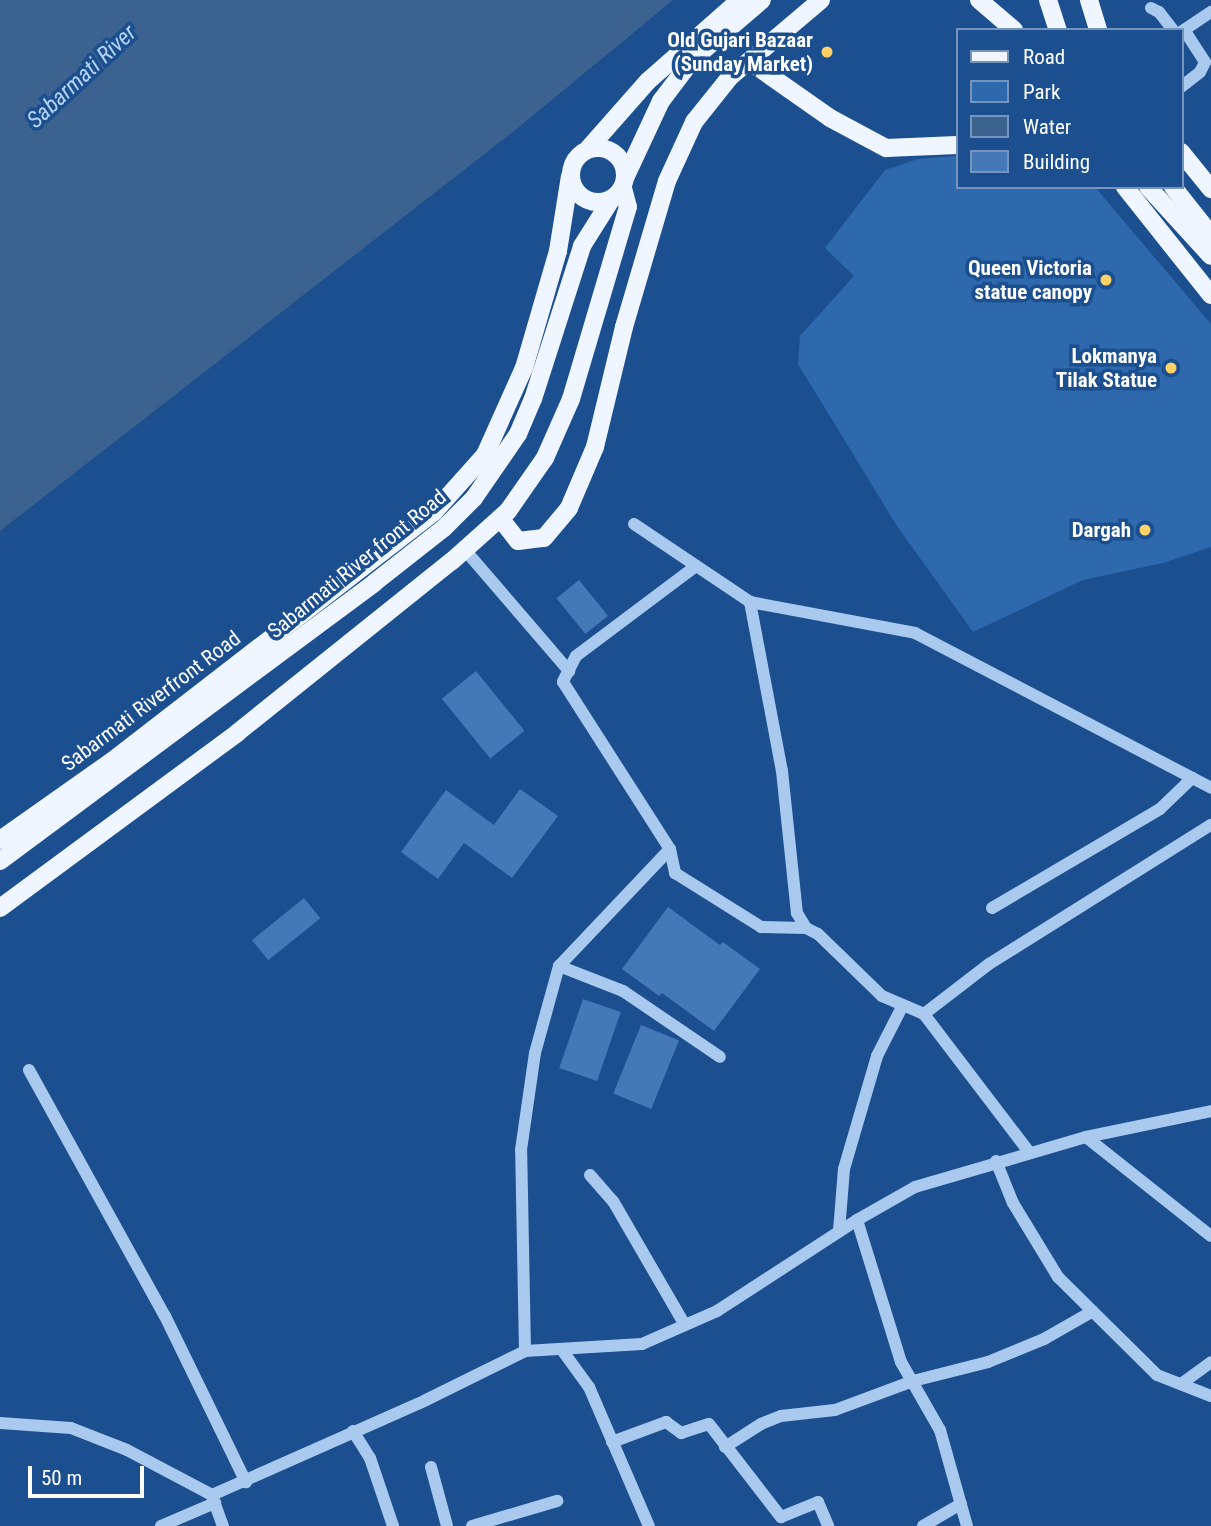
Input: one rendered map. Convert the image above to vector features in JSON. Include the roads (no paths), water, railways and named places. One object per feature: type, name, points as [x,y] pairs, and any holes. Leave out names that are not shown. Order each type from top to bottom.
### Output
[{"type":"main road","points":[[620,188],[598,203],[584,199],[574,189],[570,176],[575,160],[648,81],[740,0]]},
{"type":"main road","name":"Sabarmati River front Road","points":[[0,861],[364,591],[444,528],[474,498],[518,434],[533,399],[582,246],[620,188],[661,101],[692,60],[762,0]]},
{"type":"main road","points":[[500,518],[519,541],[544,538],[569,508],[595,447],[624,327],[667,181],[694,122],[730,77],[821,0]]},
{"type":"main road","points":[[979,0],[1012,28]]},
{"type":"main road","points":[[1048,0],[1057,28]]},
{"type":"main road","points":[[1089,0],[1097,28]]},
{"type":"main road","points":[[750,61],[830,118],[886,149],[956,145]]},
{"type":"main road","points":[[0,908],[237,733],[465,550],[500,518],[545,458],[571,399],[628,207],[620,188],[623,162],[614,152],[601,147],[587,149]]},
{"type":"main road","points":[[1183,154],[1211,189]]},
{"type":"main road","name":"Sabarmati Riverfront Road","points":[[0,841],[112,761],[434,512],[485,455],[524,368],[558,251],[570,176]]},
{"type":"main road","points":[[1127,189],[1211,295]]},
{"type":"main road","points":[[1150,189],[1211,256]]},
{"type":"main road","points":[[1175,189],[1211,235]]},
{"type":"street","points":[[1151,8],[1176,28]]},
{"type":"street","points":[[1183,29],[1211,12]]},
{"type":"street","points":[[1183,36],[1205,62],[1199,72],[1183,85]]},
{"type":"street","points":[[634,524],[750,602],[915,633],[1211,788]]},
{"type":"street","points":[[465,550],[569,671]]},
{"type":"street","points":[[696,566],[576,656],[563,682],[670,849],[675,873],[761,927],[806,928]]},
{"type":"street","points":[[750,602],[782,771],[797,914],[806,928],[840,954],[882,996],[924,1014],[1029,1152]]},
{"type":"street","points":[[992,908],[1160,809],[1192,778]]},
{"type":"street","points":[[924,1014],[989,964],[1211,825]]},
{"type":"street","points":[[525,1351],[521,1150],[535,1053],[559,966],[670,849]]},
{"type":"street","points":[[559,966],[623,991],[720,1057]]},
{"type":"street","points":[[839,1231],[844,1169],[877,1056],[903,1005]]},
{"type":"street","points":[[29,1070],[165,1316],[246,1482]]},
{"type":"street","points":[[161,1526],[246,1482],[426,1400],[525,1351],[642,1343],[717,1311],[839,1231],[915,1187],[996,1161],[1086,1137],[1211,1111]]},
{"type":"street","points":[[1086,1137],[1211,1236]]},
{"type":"street","points":[[996,1161],[1013,1203],[1058,1278],[1157,1375],[1211,1396]]},
{"type":"street","points":[[590,1175],[613,1201],[685,1325]]},
{"type":"street","points":[[857,1220],[886,1322],[901,1362],[940,1430],[967,1526]]},
{"type":"street","points":[[725,1447],[761,1424],[781,1416],[835,1409],[913,1381],[988,1362],[1044,1339],[1093,1311]]},
{"type":"street","points":[[562,1350],[589,1387],[649,1526]]},
{"type":"street","points":[[1181,1384],[1211,1362]]},
{"type":"street","points":[[612,1442],[666,1422],[681,1433],[709,1424],[781,1517],[818,1502],[828,1526]]},
{"type":"street","points":[[0,1423],[71,1428],[127,1450],[214,1499],[223,1526]]},
{"type":"street","points":[[354,1431],[370,1458],[393,1526]]},
{"type":"street","points":[[430,1467],[447,1526]]},
{"type":"street","points":[[472,1526],[514,1521],[557,1501]]},
{"type":"street","points":[[923,1526],[961,1504]]},
{"type":"water","name":"Sabarmati River","points":[[0,0],[673,0],[513,132],[0,531]]},
{"type":"place","name":"Old Gujari Bazaar (Sunday Market)","points":[[827,52]]},
{"type":"place","name":"Queen Victoria statue canopy","points":[[1106,280]]},
{"type":"place","name":"Lokmanya Tilak Statue","points":[[1171,368]]},
{"type":"place","name":"Dargah","points":[[1145,530]]}]
